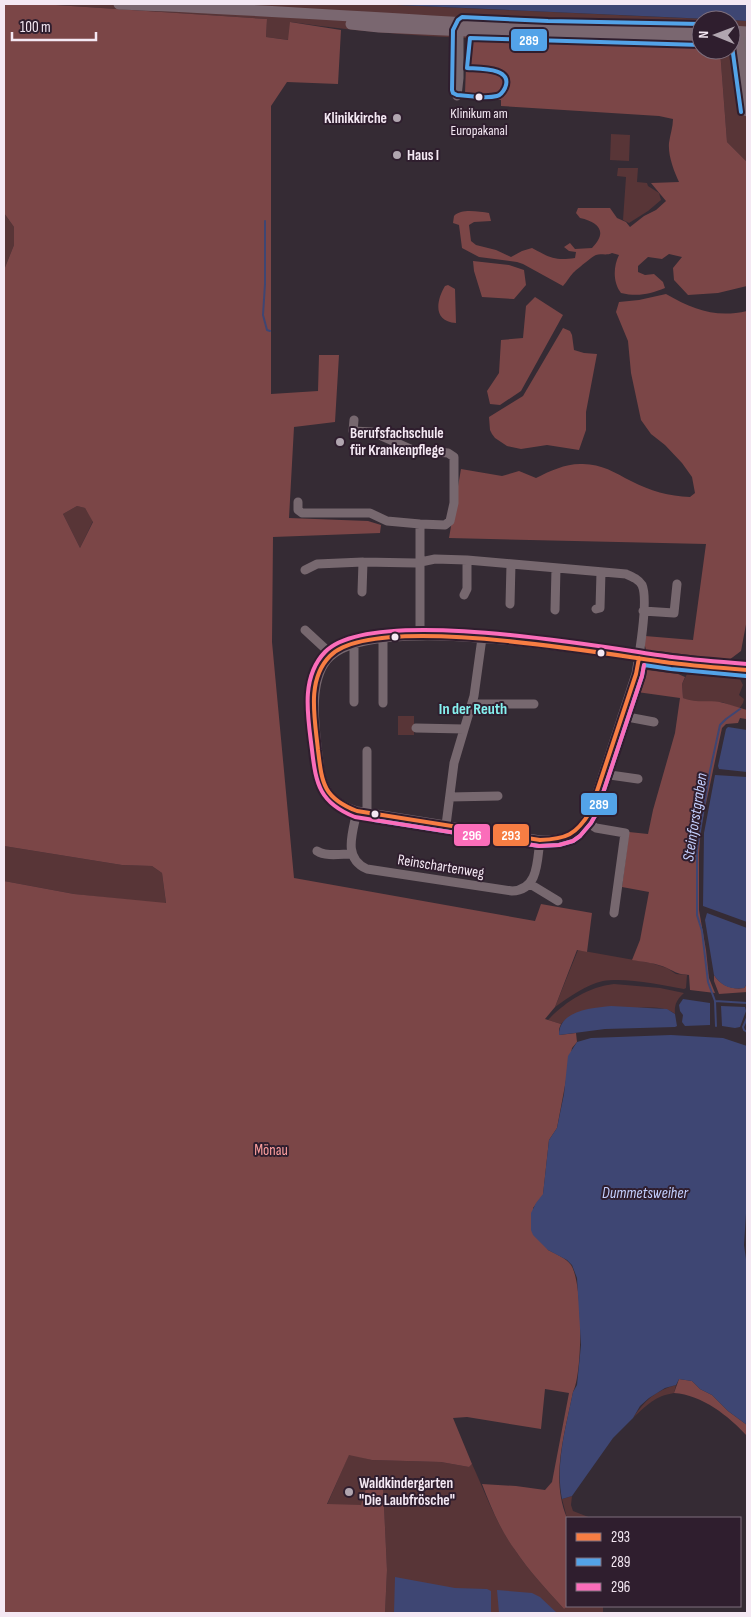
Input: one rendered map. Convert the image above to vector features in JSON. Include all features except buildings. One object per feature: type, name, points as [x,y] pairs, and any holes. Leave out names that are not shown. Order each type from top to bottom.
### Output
[{"type":"main road","points":[[119,4],[282,12],[364,18],[462,29],[691,39]]},
{"type":"main road","points":[[462,29],[540,27],[691,30]]},
{"type":"main road","points":[[741,36],[747,111]]},
{"type":"street","points":[[457,96],[463,56],[462,29]]},
{"type":"street","points":[[741,36],[747,56]]},
{"type":"street","points":[[298,502],[298,510],[302,513],[370,513],[386,521],[420,524],[445,525],[450,521],[454,503],[454,457],[448,453],[414,450],[372,432],[354,431],[354,420]]},
{"type":"street","points":[[420,524],[420,636]]},
{"type":"street","points":[[305,570],[316,564],[420,562],[435,559],[467,560],[626,574],[636,578],[644,594],[639,658],[636,674],[594,802],[580,829],[564,838],[540,840],[357,811],[345,808],[331,798],[322,782],[320,772],[314,689],[319,672],[325,662],[331,654],[341,648],[383,638],[420,636],[482,638],[534,643],[639,658],[672,663],[747,670]]},
{"type":"street","points":[[464,595],[467,589],[467,560]]},
{"type":"street","points":[[362,592],[363,562]]},
{"type":"street","points":[[510,604],[511,564]]},
{"type":"street","points":[[554,610],[556,568]]},
{"type":"street","points":[[596,609],[600,608],[601,572]]},
{"type":"street","points":[[643,611],[674,613],[677,584]]},
{"type":"street","points":[[306,630],[331,654]]},
{"type":"street","points":[[383,638],[383,703]]},
{"type":"street","points":[[446,825],[454,763],[472,704],[482,638]]},
{"type":"street","points":[[354,644],[354,702]]},
{"type":"street","points":[[472,704],[534,704]]},
{"type":"street","points":[[622,716],[654,722]]},
{"type":"street","points":[[416,728],[464,729]]},
{"type":"street","points":[[367,751],[367,813]]},
{"type":"street","points":[[603,774],[638,779]]},
{"type":"street","points":[[450,797],[498,796]]},
{"type":"street","points":[[317,851],[327,854],[352,854],[351,847],[357,811]]},
{"type":"street","points":[[585,822],[596,828],[625,834],[614,913]]},
{"type":"street","points":[[540,840],[535,875],[530,884],[558,901]]},
{"type":"street","name":"Reinschartenweg","points":[[352,854],[357,862],[367,868],[512,891],[521,890],[530,884]]},
{"type":"shaded area","points":[[41,4],[376,4],[691,18],[691,45],[495,40],[342,29],[291,22],[289,40],[266,37],[267,19]]},
{"type":"shaded area","points":[[741,21],[747,21],[747,162],[727,142],[721,60],[741,60]]},
{"type":"shaded area","points":[[611,134],[630,135],[629,161],[610,160]]},
{"type":"shaded area","points":[[618,168],[638,168],[637,182],[647,183],[648,186],[659,193],[661,200],[629,223],[623,220],[626,177],[617,176]]},
{"type":"shaded area","points":[[4,213],[14,227],[14,245],[4,270]]},
{"type":"shaded area","points":[[77,506],[85,508],[93,521],[80,548],[63,514]]},
{"type":"shaded area","points":[[687,674],[740,679],[743,685],[739,695],[744,699],[743,703],[739,709],[722,702],[692,702],[683,698],[682,684]]},
{"type":"shaded area","points":[[398,716],[414,716],[414,735],[398,735]]},
{"type":"shaded area","points":[[4,846],[122,865],[152,866],[162,873],[166,904],[74,894],[4,881]]},
{"type":"shaded area","points":[[578,950],[651,963],[667,968],[676,974],[687,975],[686,988],[632,981],[603,981],[584,988],[555,1007]]},
{"type":"shaded area","points":[[614,984],[660,988],[684,993],[676,1002],[675,1014],[654,1008],[639,1008],[623,1009],[565,1020],[561,1024],[548,1020],[569,1001],[578,996],[595,988]]},
{"type":"shaded area","points":[[676,1385],[674,1393],[656,1399],[633,1418],[651,1397],[662,1390]]},
{"type":"shaded area","points":[[349,1454],[372,1460],[441,1462],[469,1467],[472,1464],[496,1519],[508,1540],[545,1588],[564,1609],[567,1607],[603,1607],[603,1613],[385,1613],[387,1570],[383,1485],[361,1505],[327,1505]]},
{"type":"shaded area","points":[[572,1496],[571,1505],[573,1511],[588,1517],[567,1517],[562,1499]]},
{"type":"green space","name":"Mönau","points":[[4,4],[41,4],[267,19],[266,37],[288,40],[290,22],[341,30],[338,84],[287,82],[271,106],[271,394],[318,391],[319,355],[339,355],[335,422],[294,427],[289,518],[368,521],[381,525],[380,533],[273,537],[272,642],[294,878],[535,921],[541,904],[592,913],[587,952],[577,950],[555,1007],[545,1019],[561,1024],[559,1035],[576,1033],[577,1042],[572,1048],[557,1128],[549,1140],[543,1195],[533,1208],[548,1250],[564,1258],[571,1265],[575,1275],[580,1308],[579,1366],[563,1439],[559,1471],[562,1503],[567,1517],[567,1607],[564,1609],[520,1558],[496,1518],[482,1484],[545,1490],[552,1482],[569,1393],[545,1389],[541,1429],[467,1417],[453,1418],[472,1464],[469,1467],[441,1462],[372,1460],[349,1455],[327,1504],[361,1505],[369,1479],[377,1477],[383,1485],[387,1570],[385,1613],[4,1613],[4,881],[74,894],[166,903],[162,873],[152,866],[122,865],[4,846],[4,270],[14,245],[14,227],[4,213]],"holes":[[[77,506],[85,508],[93,522],[80,548],[63,514]]]},
{"type":"green space","points":[[467,39],[691,45],[691,60],[721,60],[727,142],[747,162],[747,286],[718,293],[688,295],[674,280],[673,268],[682,257],[669,254],[662,259],[648,257],[638,266],[638,272],[645,275],[654,274],[663,282],[665,288],[644,294],[621,293],[616,285],[615,275],[619,255],[612,253],[598,254],[584,263],[563,286],[523,264],[479,257],[462,248],[459,225],[453,223],[454,216],[461,212],[476,211],[489,213],[491,221],[474,222],[469,225],[471,241],[476,245],[496,250],[511,257],[532,248],[552,258],[575,258],[576,252],[569,251],[564,247],[570,243],[575,249],[592,248],[600,237],[599,228],[592,222],[580,218],[576,213],[578,208],[610,208],[617,218],[626,222],[630,227],[666,201],[651,183],[679,182],[669,153],[673,119],[659,116],[501,106],[501,100],[471,98],[471,93],[465,93]]},
{"type":"green space","points":[[473,261],[509,265],[524,270],[526,285],[514,299],[482,297]]},
{"type":"green space","points":[[448,285],[455,289],[456,323],[443,319],[438,310],[442,292],[445,286]]},
{"type":"green space","points":[[666,294],[705,311],[725,314],[747,311],[747,619],[741,651],[729,660],[657,651],[652,652],[646,650],[645,646],[645,636],[693,640],[706,544],[449,538],[461,469],[502,476],[519,471],[536,478],[552,470],[574,464],[587,464],[607,469],[645,488],[690,497],[695,493],[692,477],[682,463],[665,445],[651,434],[641,420],[631,373],[628,341],[616,312],[619,302]]},
{"type":"green space","points":[[535,297],[563,315],[521,391],[500,405],[490,404],[487,391],[499,373],[501,340],[523,338],[526,306]]},
{"type":"green space","points":[[563,328],[570,331],[572,335],[574,350],[597,354],[586,412],[586,430],[579,450],[547,445],[521,449],[507,446],[492,434],[489,417],[523,396]]},
{"type":"green space","points":[[647,670],[678,674],[685,677],[682,684],[683,698],[688,700],[719,702],[747,710],[746,719],[740,718],[738,723],[726,724],[722,728],[701,827],[699,910],[709,978],[715,993],[690,990],[689,975],[678,973],[659,965],[632,960],[640,940],[649,892],[622,887],[629,832],[648,834],[675,733],[680,698],[637,692],[643,673]]},
{"type":"green space","points":[[714,975],[720,982],[731,987],[744,988],[747,984],[747,992],[719,994],[714,981]]},
{"type":"green space","points":[[679,1379],[692,1381],[700,1389],[712,1395],[728,1411],[747,1425],[747,1436],[732,1421],[705,1402],[674,1393]]},
{"type":"water","points":[[376,4],[747,4],[747,21],[741,21],[741,10],[691,10],[691,18]]},
{"type":"water","points":[[728,727],[747,730],[747,772],[719,769],[718,766]]},
{"type":"water","points":[[715,775],[747,777],[747,922],[703,906],[704,833]]},
{"type":"water","points":[[707,913],[747,928],[747,984],[744,988],[727,986],[714,975],[705,920]]},
{"type":"water","points":[[683,999],[710,1003],[710,1025],[685,1026],[682,1022],[683,1015],[679,1005]]},
{"type":"water","points":[[611,1006],[667,1009],[675,1014],[677,1026],[605,1029],[559,1035],[560,1027],[570,1015],[586,1009]]},
{"type":"water","points":[[721,1006],[745,1007],[746,1011],[740,1027],[722,1026]]},
{"type":"water","name":"Dummetsweiher","points":[[671,1035],[723,1038],[747,1046],[747,1198],[744,1245],[747,1266],[747,1425],[728,1411],[712,1395],[700,1389],[692,1381],[679,1379],[676,1385],[665,1388],[640,1406],[633,1418],[613,1438],[572,1496],[562,1499],[560,1486],[561,1459],[573,1392],[577,1385],[581,1345],[577,1278],[572,1265],[567,1260],[548,1250],[533,1235],[531,1230],[531,1213],[543,1194],[549,1140],[557,1128],[564,1094],[568,1056],[577,1042],[591,1038]]},
{"type":"water","points":[[395,1577],[455,1588],[487,1589],[491,1591],[491,1613],[394,1613]]},
{"type":"water","points":[[497,1590],[532,1593],[540,1597],[557,1613],[499,1613]]},
{"type":"waterway","points":[[265,221],[263,315],[267,330],[270,331]]},
{"type":"waterway","name":"Steinforstgraben","points":[[716,1026],[715,1001],[708,982],[702,931],[697,915],[697,849],[720,725],[740,709]]},
{"type":"waterway","points":[[715,1001],[747,1003]]},
{"type":"waterway","points":[[747,1018],[743,1027],[747,1032]]},
{"type":"transit line","name":"289","points":[[691,24],[462,17],[458,20],[453,30],[452,90],[457,95],[487,97],[500,95],[505,88],[506,81],[500,73],[493,70],[467,68],[470,38],[691,45]]},
{"type":"transit line","name":"289","points":[[734,60],[741,112]]},
{"type":"transit line","name":"296","points":[[644,665],[596,814],[580,836],[573,841],[559,845],[539,846],[355,817],[334,806],[327,799],[318,783],[309,724],[309,686],[317,662],[325,652],[350,638],[389,631],[438,630],[491,633],[672,657],[747,664]]},
{"type":"transit line","name":"293","points":[[639,658],[636,674],[590,812],[575,831],[564,837],[540,840],[357,811],[337,801],[326,788],[319,762],[315,726],[315,688],[322,666],[330,656],[355,643],[393,637],[441,636],[547,645],[598,652],[641,659],[672,663],[747,670]]},
{"type":"transit line","name":"289","points":[[374,820],[539,846],[559,845],[573,841],[580,836],[596,814],[644,665],[746,676]]},
{"type":"place","name":"Klinikum am Europakanal","points":[[479,97]]},
{"type":"place","name":"Klinikkirche","points":[[397,118]]},
{"type":"place","name":"Haus I","points":[[397,155]]},
{"type":"place","name":"Berufsfachschule für Krankenpflege","points":[[340,442]]},
{"type":"place","name":"Waldkindergarten \"Die Laubfrösche\"","points":[[349,1492]]},
{"type":"district","name":"In der Reuth","points":[[473,708]]}]
